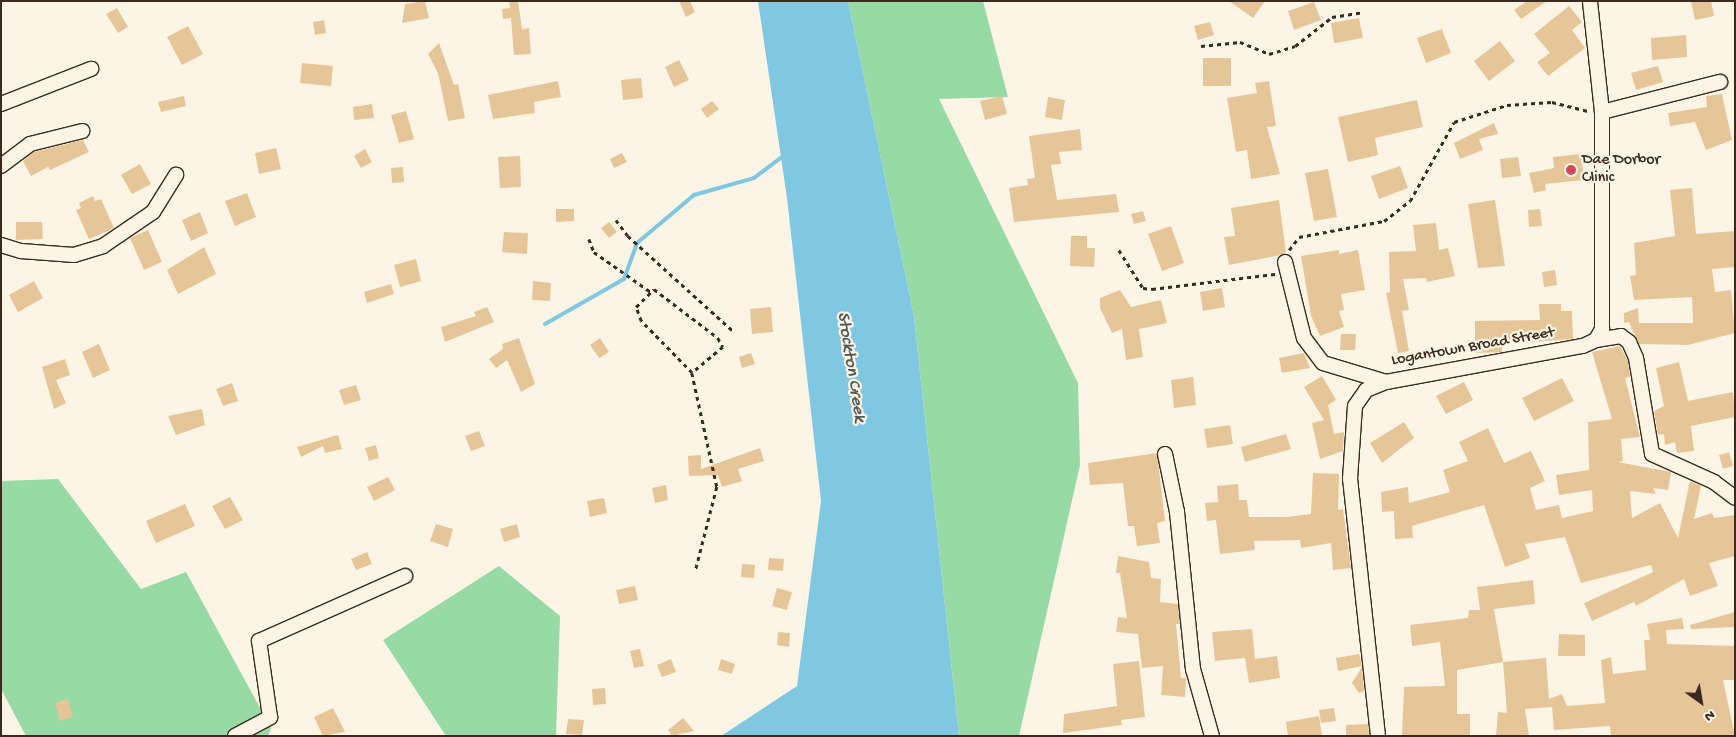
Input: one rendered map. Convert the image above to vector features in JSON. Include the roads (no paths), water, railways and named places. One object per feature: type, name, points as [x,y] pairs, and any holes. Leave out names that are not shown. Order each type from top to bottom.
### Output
[{"type":"street","points":[[1590,1],[1602,112],[1603,320],[1596,340]]},
{"type":"street","points":[[1,104],[90,69]]},
{"type":"street","points":[[1602,112],[1720,82]]},
{"type":"street","points":[[1,166],[30,144],[82,131]]},
{"type":"street","points":[[1,244],[21,251],[74,255],[103,246],[153,212],[176,175]]},
{"type":"street","points":[[1285,262],[1304,338],[1323,363],[1386,382]]},
{"type":"street","name":"Logantown Broad Street","points":[[1378,736],[1350,479],[1355,406],[1366,390],[1386,382],[1621,336],[1629,342],[1636,358],[1652,454],[1714,482],[1735,498]]},
{"type":"street","points":[[1165,454],[1177,512],[1192,668],[1212,736]]},
{"type":"street","points":[[235,736],[270,717],[259,640],[405,576]]},
{"type":"water","name":"Stockton Creek","points":[[758,1],[848,1],[914,316],[959,736],[721,736],[797,686],[821,501],[787,198]]},
{"type":"waterway","points":[[545,324],[624,279],[637,243],[694,195],[754,178],[783,156]]},
{"type":"place","name":"Dae Dorbor Clinic","points":[[1571,170]]}]
